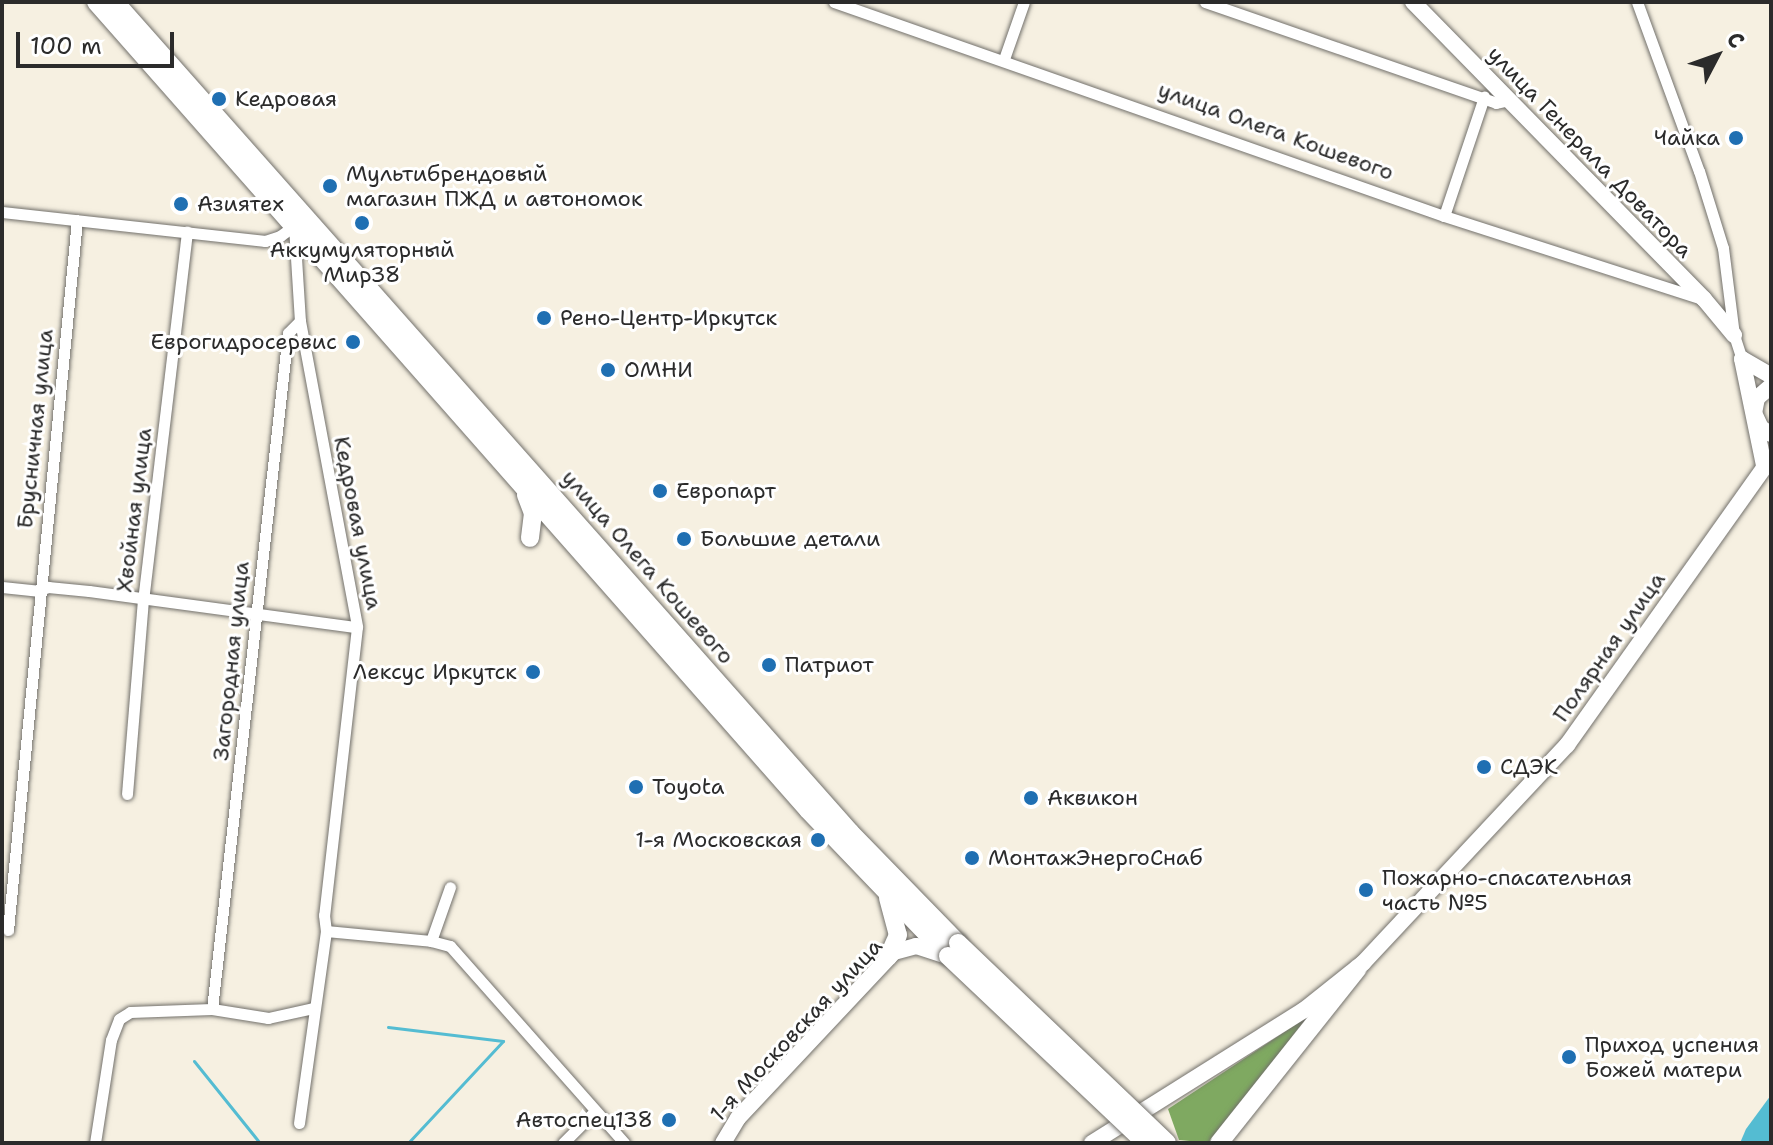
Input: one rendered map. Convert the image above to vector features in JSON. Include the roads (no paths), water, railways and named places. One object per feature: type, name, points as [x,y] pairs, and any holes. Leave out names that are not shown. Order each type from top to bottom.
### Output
[{"type":"main road","name":"улица Олега Кошевого","points":[[96,2],[778,776],[885,892],[1167,1143]]},
{"type":"main road","name":"улица Олега Кошевого","points":[[115,2],[953,950],[1146,1143]]},
{"type":"main road","name":"улица Генерала Доватора","points":[[1413,2],[1704,299],[1734,335]]},
{"type":"main road","points":[[1742,359],[1771,376]]},
{"type":"main road","points":[[1742,359],[1768,461]]},
{"type":"main road","points":[[1771,386],[1757,398],[1754,413],[1761,428],[1771,434]]},
{"type":"main road","name":"Полярная улица","points":[[1092,1143],[1304,1010],[1358,968],[1567,745],[1768,461]]},
{"type":"main road","points":[[516,479],[533,513],[530,538]]},
{"type":"main road","points":[[885,892],[897,927],[896,942],[888,957]]},
{"type":"main road","name":"1-я Московская улица","points":[[723,1143],[732,1126],[888,957],[901,948],[916,946],[953,950]]},
{"type":"main road","points":[[1219,1143],[1358,968]]},
{"type":"main road","points":[[1228,1143],[1236,1125]]},
{"type":"street","name":"улица Олега Кошевого","points":[[834,2],[1004,59],[1444,216],[1704,299]]},
{"type":"street","points":[[1004,59],[1024,2]]},
{"type":"street","points":[[1205,2],[1496,103],[1509,100]]},
{"type":"street","points":[[1637,2],[1699,171],[1723,248],[1734,335],[1742,359]]},
{"type":"street","points":[[1444,216],[1484,97]]},
{"type":"street","points":[[2,212],[265,241],[280,236],[294,226]]},
{"type":"street","name":"Брусничная улица","points":[[8,930],[38,591],[77,220]]},
{"type":"street","name":"Кедровая улица","points":[[294,226],[300,321],[357,627],[324,915],[326,931],[299,1123]]},
{"type":"street","name":"Хвойная улица","points":[[127,794],[143,601],[187,232]]},
{"type":"street","name":"Загородная улица","points":[[212,1009],[288,333],[300,321]]},
{"type":"street","points":[[2,587],[38,591],[48,587],[357,627]]},
{"type":"street","points":[[431,941],[450,887]]},
{"type":"street","points":[[326,931],[431,941],[450,946],[624,1143]]},
{"type":"street","points":[[95,1143],[103,1079],[119,1019],[130,1012],[212,1009],[268,1018],[314,1008]]},
{"type":"street","points":[[563,1143],[594,1112]]},
{"type":"water","points":[[1771,1095],[1771,1143],[1740,1143],[1746,1129]]},
{"type":"waterway","points":[[388,1027],[503,1041],[408,1143]]},
{"type":"waterway","points":[[194,1061],[260,1143]]},
{"type":"place","name":"Кедровая","points":[[219,99]]},
{"type":"place","name":"Чайка","points":[[1736,138]]},
{"type":"place","name":"Мультибрендовый магазин ПЖД и автономок","points":[[330,186]]},
{"type":"place","name":"Азиятех","points":[[181,204]]},
{"type":"place","name":"Аккумуляторный Мир38","points":[[362,223]]},
{"type":"place","name":"Рено-Центр-Иркутск","points":[[544,318]]},
{"type":"place","name":"Еврогидросервис","points":[[353,342]]},
{"type":"place","name":"ОМНИ","points":[[608,370]]},
{"type":"place","name":"Европарт","points":[[660,491]]},
{"type":"place","name":"Большие детали","points":[[684,539]]},
{"type":"place","name":"Патриот","points":[[769,665]]},
{"type":"place","name":"Лексус Иркутск","points":[[533,672]]},
{"type":"place","name":"СДЭК","points":[[1484,767]]},
{"type":"place","name":"Toyota","points":[[636,787]]},
{"type":"place","name":"Аквикон","points":[[1031,798]]},
{"type":"place","name":"1-я Московская","points":[[818,840]]},
{"type":"place","name":"МонтажЭнергоСнаб","points":[[972,858]]},
{"type":"place","name":"Пожарно-спасательная часть №5","points":[[1366,890]]},
{"type":"place","name":"Приход успения Божей матери","points":[[1569,1057]]},
{"type":"place","name":"Автоспец138","points":[[669,1120]]}]
